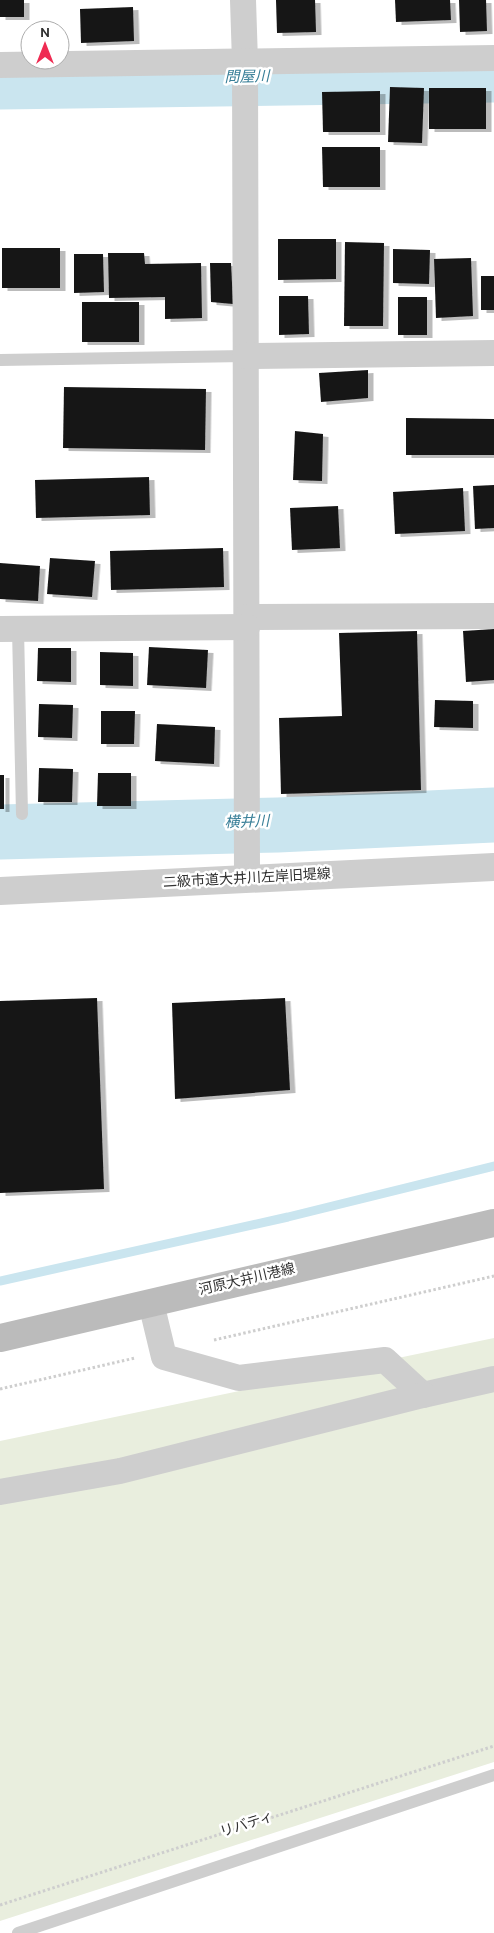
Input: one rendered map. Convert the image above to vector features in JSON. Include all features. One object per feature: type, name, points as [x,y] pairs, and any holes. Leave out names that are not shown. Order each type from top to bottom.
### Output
[{"type":"main road","name":"河原大井川港線","points":[[0,1338],[494,1223]]},
{"type":"street","points":[[243,0],[245,62],[247,878]]},
{"type":"street","points":[[0,65],[494,58]]},
{"type":"street","points":[[245,356],[494,353]]},
{"type":"street","points":[[9,629],[494,616]]},
{"type":"street","name":"二級市道大井川左岸旧堤線","points":[[0,891],[494,867]]},
{"type":"street","points":[[151,1303],[164,1357],[238,1378],[386,1360],[423,1395]]},
{"type":"street","points":[[0,1492],[120,1472],[423,1395],[494,1379]]},
{"type":"lane","points":[[0,360],[245,356]]},
{"type":"lane","points":[[9,629],[22,814]]},
{"type":"lane","points":[[18,1933],[494,1775]]},
{"type":"path","points":[[213,1340],[494,1276]]},
{"type":"path","points":[[0,1389],[136,1358]]},
{"type":"path","name":"リバティ","points":[[0,1904],[494,1746]]},
{"type":"green space","points":[[494,1338],[494,1762],[0,1921],[0,1441]]},
{"type":"building","points":[[0,0],[24,0],[24,17],[0,17]]},
{"type":"building","points":[[276,0],[315,0],[316,32],[277,33]]},
{"type":"building","points":[[395,0],[450,0],[451,20],[396,22]]},
{"type":"building","points":[[459,0],[486,0],[487,31],[460,32]]},
{"type":"building","points":[[133,7],[134,41],[81,43],[80,9]]},
{"type":"building","points":[[390,87],[424,88],[422,143],[388,142]]},
{"type":"building","points":[[429,88],[486,88],[486,129],[429,129]]},
{"type":"building","points":[[380,91],[380,132],[323,132],[322,92]]},
{"type":"building","points":[[322,147],[380,147],[380,187],[323,187]]},
{"type":"building","points":[[278,239],[336,239],[336,279],[278,280]]},
{"type":"building","points":[[345,242],[384,243],[383,326],[344,326]]},
{"type":"building","points":[[2,248],[60,248],[60,288],[2,288]]},
{"type":"building","points":[[393,249],[430,250],[429,284],[393,283]]},
{"type":"building","points":[[108,253],[144,253],[145,264],[201,263],[202,318],[165,319],[165,297],[109,298]]},
{"type":"building","points":[[74,254],[103,254],[104,292],[74,293]]},
{"type":"building","points":[[471,258],[473,316],[436,318],[434,259]]},
{"type":"building","points":[[210,263],[231,263],[233,304],[211,302]]},
{"type":"building","points":[[481,276],[494,276],[494,310],[481,310]]},
{"type":"building","points":[[279,296],[308,296],[309,334],[279,335]]},
{"type":"building","points":[[398,297],[427,297],[427,335],[398,335]]},
{"type":"building","points":[[82,302],[139,302],[139,342],[82,342]]},
{"type":"building","points":[[368,370],[368,398],[321,402],[319,373]]},
{"type":"building","points":[[64,387],[206,389],[205,450],[63,448]]},
{"type":"building","points":[[406,418],[494,419],[494,455],[406,455]]},
{"type":"building","points":[[295,431],[323,434],[322,481],[293,480]]},
{"type":"building","points":[[149,477],[150,515],[36,518],[35,480]]},
{"type":"building","points":[[494,485],[494,528],[475,529],[473,486]]},
{"type":"building","points":[[463,488],[465,531],[395,534],[393,492]]},
{"type":"building","points":[[338,506],[340,548],[292,550],[290,508]]},
{"type":"building","points":[[223,548],[224,587],[111,590],[110,551]]},
{"type":"building","points":[[50,558],[95,561],[92,597],[47,594]]},
{"type":"building","points":[[0,563],[40,566],[38,601],[0,599]]},
{"type":"building","points":[[494,629],[494,680],[466,682],[463,631]]},
{"type":"building","points":[[417,631],[421,790],[281,794],[279,718],[342,716],[339,633]]},
{"type":"building","points":[[149,647],[208,650],[206,688],[147,685]]},
{"type":"building","points":[[38,648],[71,648],[71,682],[37,681]]},
{"type":"building","points":[[100,652],[133,653],[133,686],[100,685]]},
{"type":"building","points":[[435,700],[473,701],[473,728],[434,727]]},
{"type":"building","points":[[39,704],[73,705],[72,738],[38,737]]},
{"type":"building","points":[[101,711],[135,711],[134,744],[101,744]]},
{"type":"building","points":[[157,724],[215,727],[214,764],[155,761]]},
{"type":"building","points":[[39,768],[73,769],[72,802],[38,802]]},
{"type":"building","points":[[98,773],[131,773],[131,806],[97,806]]},
{"type":"building","points":[[0,775],[4,775],[4,809],[0,809]]},
{"type":"building","points":[[97,998],[104,1189],[0,1193],[0,1001]]},
{"type":"building","points":[[285,998],[290,1090],[175,1099],[172,1003]]},
{"type":"waterway","name":"問屋川","points":[[0,82],[494,75]]},
{"type":"waterway","name":"横井川","points":[[0,832],[278,825],[494,815]]},
{"type":"waterway","points":[[0,1281],[288,1217],[494,1166]]}]
